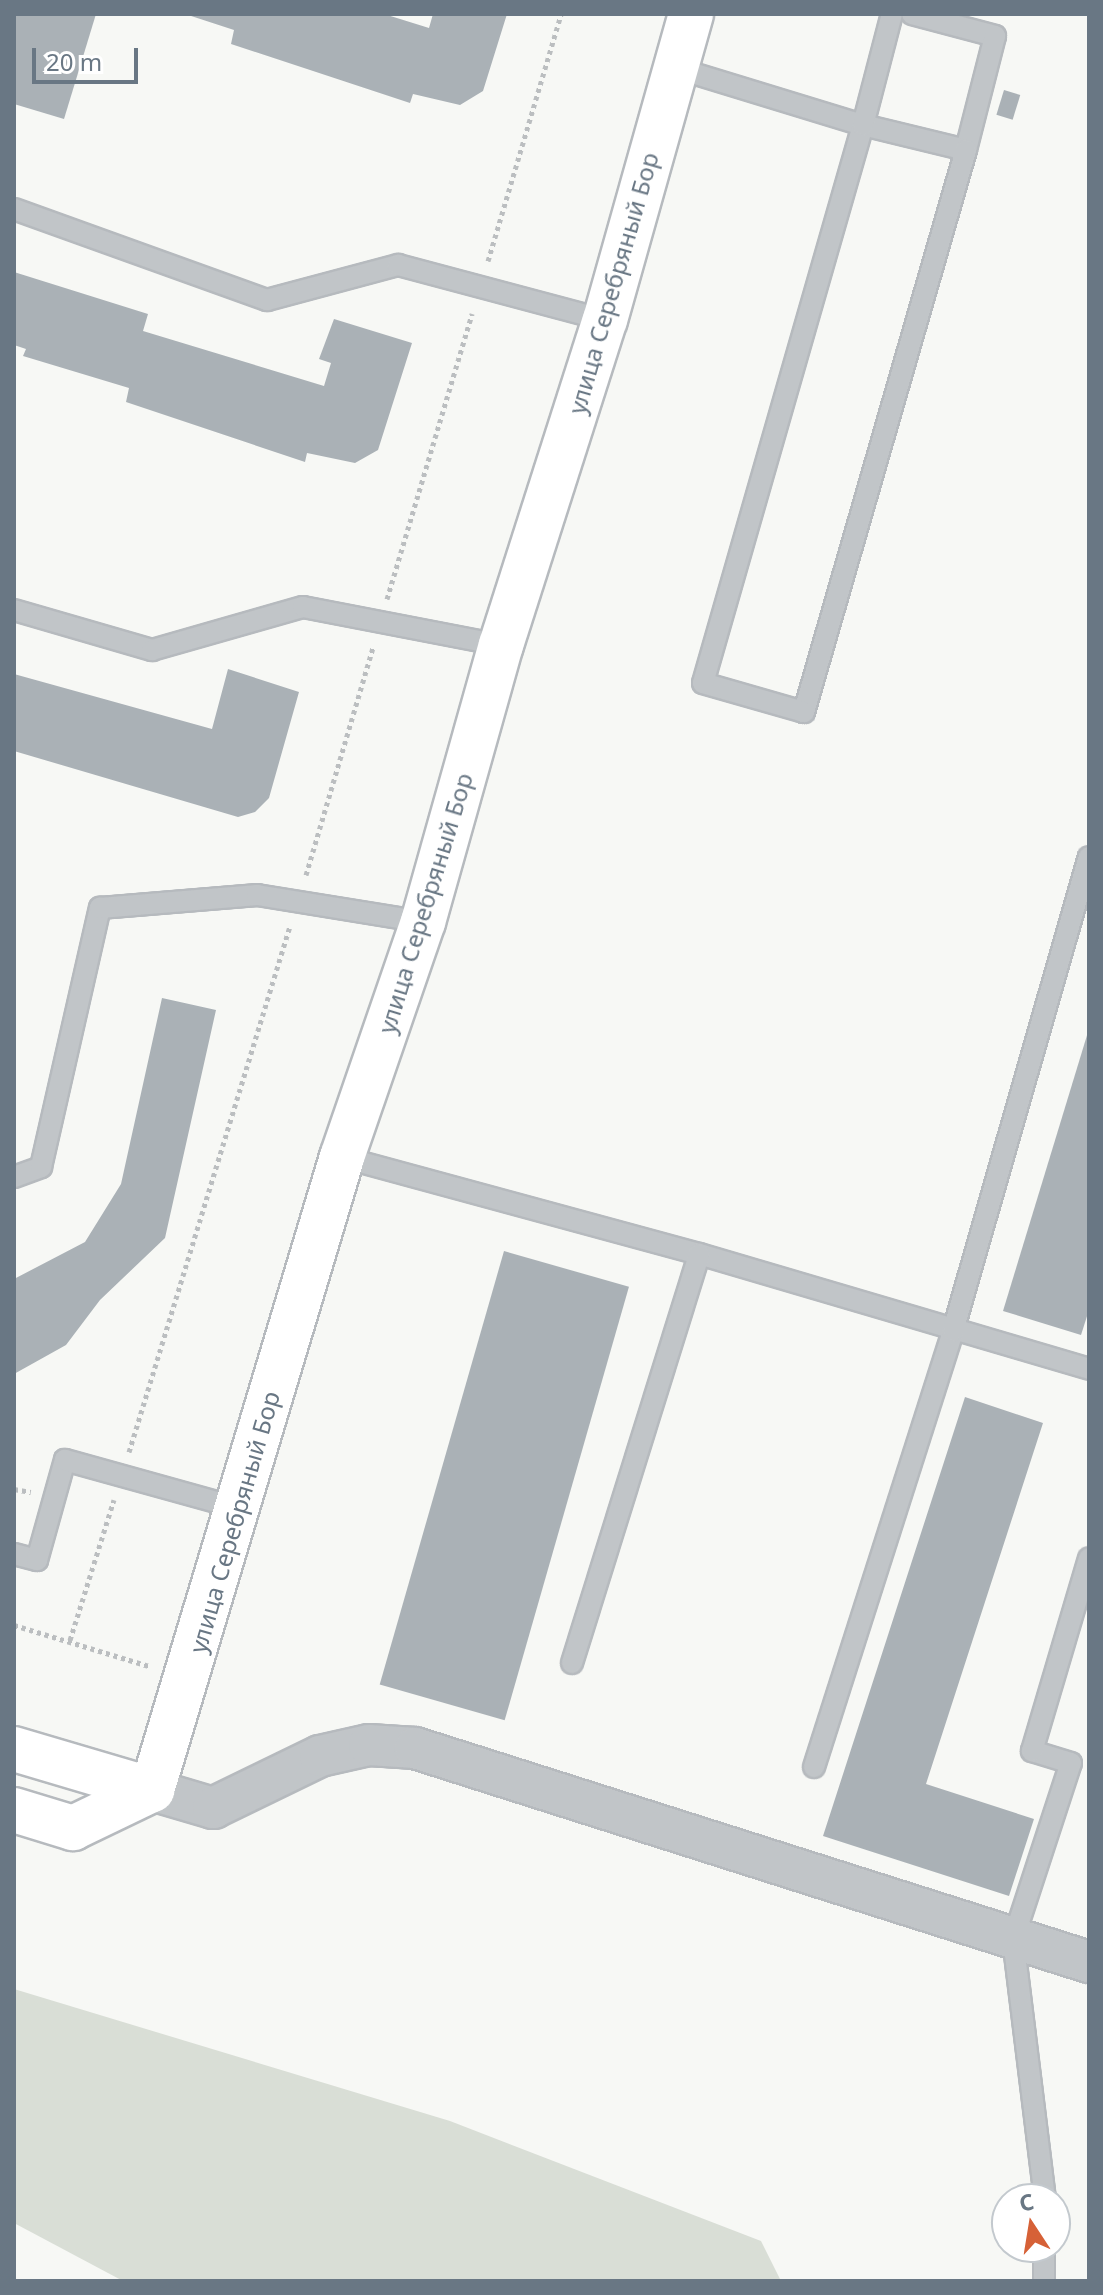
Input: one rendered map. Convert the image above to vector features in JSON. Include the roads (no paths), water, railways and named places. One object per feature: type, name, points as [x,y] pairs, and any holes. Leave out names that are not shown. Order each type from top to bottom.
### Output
[{"type":"street","name":"улица Серебряный Бор","points":[[152,1790],[188,1679],[342,1157],[423,922],[501,645],[605,320],[691,14]]},
{"type":"street","points":[[14,1749],[213,1808],[320,1756],[369,1745],[415,1748],[1089,1962]]},
{"type":"street","points":[[14,1810],[73,1828],[152,1790]]},
{"type":"lane","points":[[892,14],[703,683],[804,712],[966,150],[995,36],[912,14]]},
{"type":"lane","points":[[676,68],[863,125],[966,150]]},
{"type":"lane","points":[[14,209],[267,300],[398,265],[605,320]]},
{"type":"lane","points":[[14,610],[152,650],[303,607],[501,645]]},
{"type":"lane","points":[[814,1767],[953,1331],[1089,857]]},
{"type":"lane","points":[[14,1177],[41,1167],[100,908],[257,895],[423,922]]},
{"type":"lane","points":[[342,1157],[699,1254],[1089,1369]]},
{"type":"lane","points":[[572,1663],[699,1254]]},
{"type":"lane","points":[[14,1554],[37,1560],[65,1460],[238,1508]]},
{"type":"lane","points":[[1043,2183],[1013,1940],[1080,1765],[1032,1751],[1089,1558]]}]
